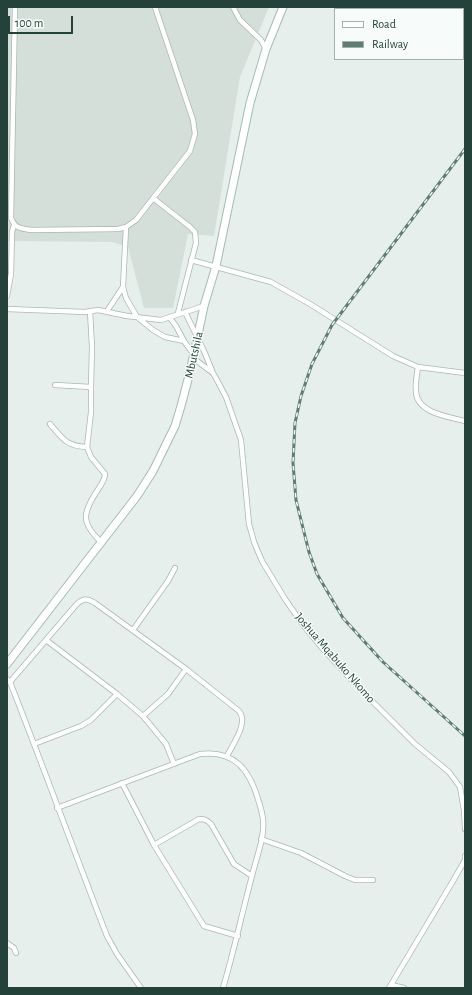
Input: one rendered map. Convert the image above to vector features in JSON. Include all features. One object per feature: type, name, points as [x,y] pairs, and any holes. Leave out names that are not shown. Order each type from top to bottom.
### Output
[{"type":"street","points":[[15,7],[11,218],[14,225],[19,228],[32,230],[118,229],[126,227],[136,220],[190,151],[195,134],[193,120],[156,7]]},
{"type":"street","points":[[233,7],[240,20],[261,40],[266,49]]},
{"type":"street","name":"Mbutshila","points":[[7,664],[138,496],[153,471],[175,426],[182,406],[204,306],[216,266],[250,103],[266,49],[283,7]]},
{"type":"street","points":[[153,198],[195,232],[196,243],[178,313]]},
{"type":"street","points":[[7,296],[11,274],[10,257],[14,225]]},
{"type":"street","points":[[126,227],[123,287],[126,298],[137,317],[153,330],[165,337],[184,341]]},
{"type":"street","points":[[7,262],[10,257]]},
{"type":"street","points":[[191,260],[271,282],[310,304],[393,356],[418,367],[465,373]]},
{"type":"street","points":[[107,311],[123,287]]},
{"type":"street","points":[[7,309],[98,310],[127,316],[161,320],[170,318],[178,313],[204,306]]},
{"type":"street","points":[[90,311],[92,347],[91,412],[87,447],[91,457],[105,474],[104,479],[85,514],[86,521],[91,532],[102,543]]},
{"type":"street","points":[[185,312],[210,363],[212,373]]},
{"type":"street","points":[[170,318],[194,356],[212,373]]},
{"type":"street","points":[[418,367],[416,392],[418,399],[430,412],[465,422]]},
{"type":"street","name":"Joshua Mqabuko Nkomo","points":[[212,373],[226,398],[241,440],[249,524],[254,542],[262,561],[284,599],[323,649],[357,686],[415,744],[449,772],[460,787],[464,810],[465,829]]},
{"type":"street","points":[[55,385],[91,387]]},
{"type":"street","points":[[50,424],[67,442],[77,446],[87,447]]},
{"type":"street","points":[[133,630],[168,581],[175,568]]},
{"type":"street","points":[[141,988],[117,954],[107,936],[57,808],[34,744],[8,681],[79,602],[87,598],[133,630],[236,707],[243,715],[243,724],[227,756]]},
{"type":"street","points":[[46,640],[117,694],[143,716],[166,744],[174,764]]},
{"type":"street","points":[[143,716],[168,694],[186,669]]},
{"type":"street","points":[[34,744],[81,726],[91,720],[117,694]]},
{"type":"street","points":[[57,808],[200,754],[211,752],[227,756],[239,764],[247,772],[254,787],[263,820],[261,839],[238,936],[223,988]]},
{"type":"street","points":[[122,783],[154,845],[204,926],[238,936]]},
{"type":"street","points":[[154,845],[199,819],[204,819],[211,824],[234,864],[252,876]]},
{"type":"street","points":[[261,839],[301,853],[355,880],[373,880]]},
{"type":"street","points":[[404,988],[390,986],[453,881],[465,856]]},
{"type":"street","points":[[7,943],[14,948],[16,953]]},
{"type":"shaded area","points":[[7,7],[269,7],[240,77],[214,236],[188,234],[173,308],[144,308],[128,247],[112,242],[7,241]]},
{"type":"railway","points":[[465,149],[332,325],[312,364],[301,396],[295,423],[293,463],[296,500],[309,552],[317,574],[343,618],[383,662],[465,736]]}]
